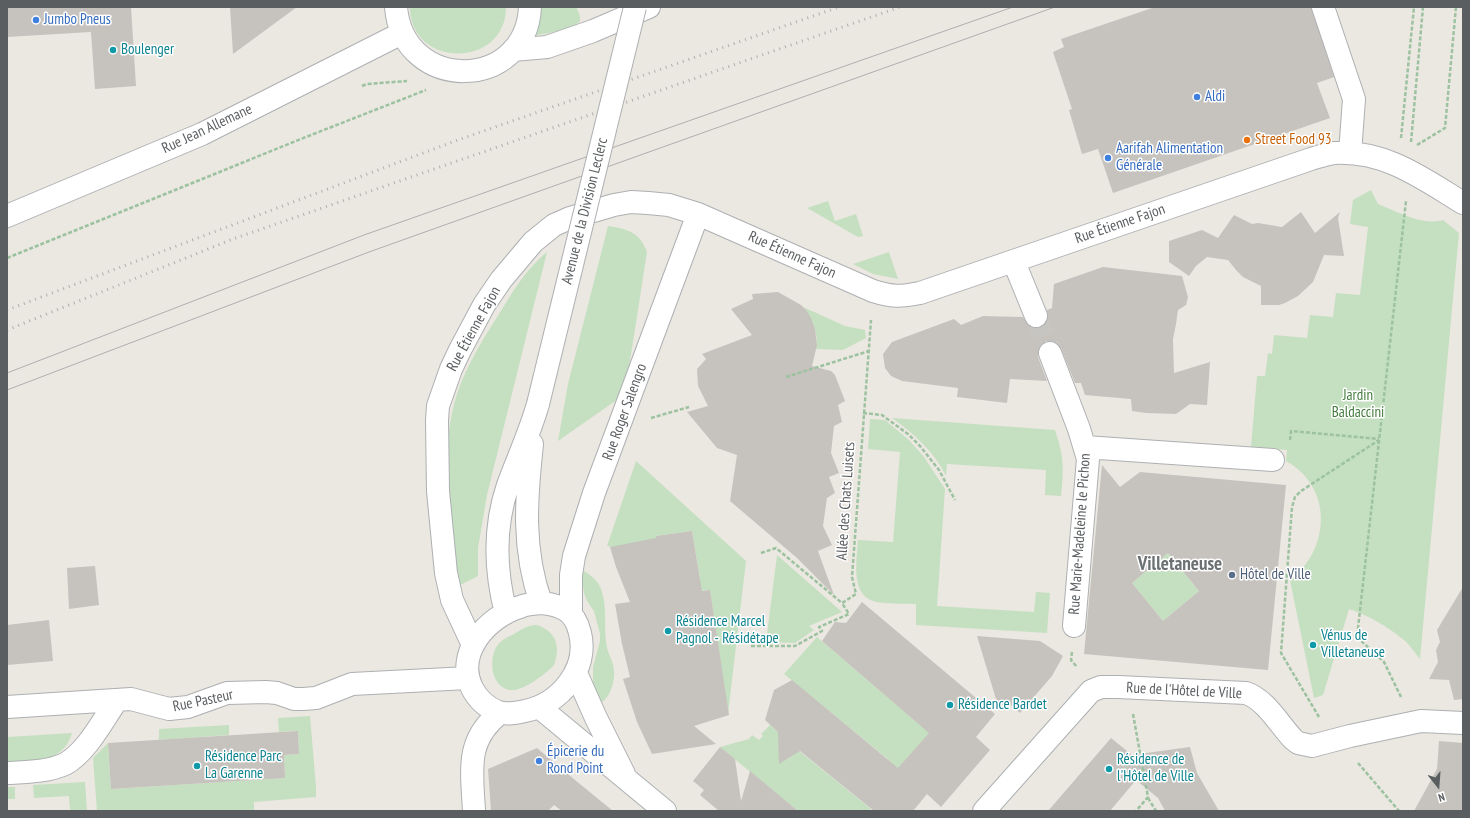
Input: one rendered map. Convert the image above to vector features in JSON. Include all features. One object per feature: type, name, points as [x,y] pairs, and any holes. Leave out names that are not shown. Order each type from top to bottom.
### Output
[{"type":"street","points":[[396,7],[398,24],[402,33],[409,46],[420,57],[441,68],[465,72],[487,68],[506,57],[514,50],[524,35],[530,7]]},
{"type":"street","name":"Avenue de la Division Leclerc","points":[[506,613],[498,573],[497,558],[500,522],[508,487],[536,410],[636,7]]},
{"type":"street","points":[[514,50],[547,47],[593,31],[649,7]]},
{"type":"street","points":[[1323,7],[1354,99],[1350,153]]},
{"type":"street","name":"Rue Jean Allemane","points":[[7,216],[202,134],[402,33]]},
{"type":"street","name":"Rue Étienne Fajon","points":[[473,645],[452,600],[443,555],[438,491],[438,406],[451,369],[484,305],[533,242],[554,225],[590,212],[631,202],[669,205],[698,214],[873,291],[890,296],[904,296],[920,293],[1014,262],[1310,159],[1333,153],[1350,153],[1383,160],[1410,159],[1463,203]]},
{"type":"street","name":"Rue Roger Salengro","points":[[571,613],[571,575],[574,556],[585,521],[594,493],[698,214]]},
{"type":"street","points":[[1014,262],[1036,316]]},
{"type":"street","name":"Rue Marie-Madeleine le Pichon","points":[[1050,353],[1085,446],[1088,459],[1074,626]]},
{"type":"street","name":"Avenue de la Division Leclerc","points":[[536,410],[527,492],[527,523],[528,553],[540,603]]},
{"type":"street","points":[[1085,446],[1273,460]]},
{"type":"street","points":[[540,603],[556,606],[571,613],[577,623],[583,652],[576,673],[563,690],[539,707],[517,713],[500,713],[484,705],[475,694],[468,678],[468,660],[473,645],[483,630],[506,613],[520,606],[540,603]]},
{"type":"street","points":[[576,673],[596,718],[627,780]]},
{"type":"street","name":"Rue Pasteur","points":[[7,707],[131,700],[169,710],[188,708],[227,693],[266,692],[277,693],[294,699],[303,699],[316,698],[352,684],[468,678]]},
{"type":"street","name":"Rue de l'Hôtel de Ville","points":[[984,811],[1091,691],[1101,687],[1246,693],[1253,696],[1266,707],[1288,734],[1298,743],[1312,746],[1409,722],[1432,720],[1463,722]]},
{"type":"street","points":[[7,773],[42,770],[64,764],[69,761],[84,748],[116,700]]},
{"type":"street","points":[[539,707],[665,811]]},
{"type":"street","points":[[474,811],[472,762],[475,748],[484,729],[492,719],[500,713]]},
{"type":"path","points":[[1404,116],[1414,7]]},
{"type":"path","points":[[1413,116],[1423,7]]},
{"type":"path","points":[[1409,722],[1406,710],[1396,686],[1384,662],[1357,637],[1410,159],[1445,128],[1456,7]]},
{"type":"path","points":[[7,258],[432,88]]},
{"type":"path","name":"Allée des Chats Luisets","points":[[842,603],[856,594],[852,577],[873,291]]},
{"type":"path","points":[[786,377],[869,351]]},
{"type":"path","points":[[645,420],[689,407]]},
{"type":"path","points":[[863,413],[882,415],[908,434],[939,470],[954,500]]},
{"type":"path","points":[[1273,460],[1288,462],[1291,431],[1380,440]]},
{"type":"path","points":[[1380,440],[1297,494],[1292,507],[1281,653],[1326,729],[1339,739],[1399,811]]},
{"type":"path","points":[[751,646],[795,646],[822,631],[819,627],[849,614],[842,603],[776,548],[761,553]]},
{"type":"path","points":[[1129,688],[1148,797],[1156,811]]},
{"type":"path","points":[[1136,811],[1148,797]]},
{"type":"green space","points":[[410,7],[506,7],[502,27],[491,42],[476,51],[458,54],[440,51],[425,42],[414,27]]},
{"type":"green space","points":[[536,7],[576,7],[580,16],[580,21],[563,30],[529,36]]},
{"type":"green space","name":"Jardin Baldaccini","points":[[1371,190],[1378,204],[1418,220],[1443,220],[1459,233],[1420,659],[1406,642],[1391,631],[1371,618],[1349,609],[1323,695],[1314,698],[1290,580],[1304,567],[1313,552],[1319,536],[1321,519],[1319,502],[1312,486],[1301,472],[1286,461],[1287,450],[1251,447],[1257,376],[1265,376],[1268,353],[1272,354],[1274,335],[1307,338],[1310,315],[1333,317],[1336,293],[1360,295],[1368,227],[1350,224],[1353,200]]},
{"type":"green space","points":[[828,201],[835,221],[856,214],[863,236],[858,237],[807,208]]},
{"type":"green space","points":[[608,226],[627,230],[637,236],[641,240],[647,252],[629,366],[618,399],[558,441],[568,384]]},
{"type":"green space","points":[[547,252],[487,495],[478,548],[478,576],[460,585],[453,544],[448,477],[448,436],[456,396],[466,371],[509,297],[520,281]]},
{"type":"green space","points":[[889,252],[898,279],[873,274],[853,264]]},
{"type":"green space","points":[[803,307],[845,326],[865,330],[866,338],[843,350],[816,349],[816,332]]},
{"type":"green space","points":[[892,418],[1055,430],[1062,463],[1063,478],[1061,496],[1045,495],[1046,470],[947,464],[946,476],[936,459],[923,444]]},
{"type":"green space","points":[[870,419],[885,420],[909,440],[924,457],[945,489],[937,606],[1034,612],[1036,592],[1050,593],[1047,633],[916,625],[916,604],[883,603],[873,601],[866,597],[861,591],[856,574],[858,540],[893,542],[900,452],[868,449]]},
{"type":"green space","points":[[636,461],[746,561],[728,714],[710,590],[698,591],[700,578],[692,531],[656,536],[657,543],[612,547],[607,546]]},
{"type":"green space","points":[[1168,553],[1199,591],[1163,621],[1132,583]]},
{"type":"green space","points":[[777,555],[842,612],[809,626],[814,630],[795,643],[766,642]]},
{"type":"green space","points":[[581,569],[597,582],[603,596],[606,641],[614,669],[614,676],[610,693],[602,702],[600,702],[594,692],[593,682],[593,667],[600,641],[600,634],[594,611],[587,601],[584,593]]},
{"type":"green space","points":[[537,625],[549,631],[555,640],[557,652],[554,665],[540,677],[521,688],[510,690],[504,688],[499,684],[493,672],[493,658],[497,646],[500,642],[522,629]]},
{"type":"green space","points":[[817,637],[919,724],[932,730],[895,772],[889,760],[784,674]]},
{"type":"green space","points":[[310,716],[316,797],[254,802],[254,811],[97,811],[93,758],[108,743],[111,789],[285,778],[284,755],[299,754],[298,731],[279,732],[278,718]]},
{"type":"green space","points":[[229,725],[229,735],[159,740],[159,729]]},
{"type":"green space","points":[[770,725],[788,741],[784,758],[788,759],[798,750],[871,809],[870,811],[798,811],[720,747],[749,739],[752,735],[759,740],[763,736],[761,734]]},
{"type":"green space","points":[[72,733],[65,747],[58,754],[37,761],[7,764],[7,737]]},
{"type":"green space","points":[[85,782],[87,811],[70,811],[69,796],[34,798],[33,785]]},
{"type":"green space","points":[[7,787],[15,787],[15,799],[7,799]]},
{"type":"building","points":[[7,7],[131,7],[136,86],[95,89],[91,32],[7,37]]},
{"type":"building","points":[[230,7],[297,7],[233,54]]},
{"type":"building","name":"Aldi","points":[[1155,7],[1311,7],[1334,77],[1317,83],[1330,118],[1113,193],[1098,149],[1082,154],[1069,110],[1072,109],[1053,52],[1064,47],[1061,39]]},
{"type":"building","points":[[1301,212],[1315,233],[1340,212],[1338,218],[1344,256],[1324,255],[1313,282],[1298,296],[1285,303],[1279,305],[1261,305],[1261,286],[1243,277],[1228,260],[1207,257],[1196,266],[1189,276],[1169,262],[1169,241],[1202,230],[1218,238],[1234,215],[1252,224],[1258,223],[1282,227]]},
{"type":"building","points":[[1103,267],[1182,276],[1188,297],[1186,305],[1178,310],[1173,339],[1174,373],[1210,362],[1207,405],[1190,404],[1176,414],[1146,413],[1132,411],[1131,399],[1085,395],[1081,383],[1075,383],[1058,343],[1052,341],[1046,341],[1041,345],[1038,351],[1038,357],[1047,381],[1010,379],[1007,403],[957,397],[958,388],[902,381],[891,376],[885,368],[883,354],[892,342],[954,319],[961,325],[983,316],[1023,317],[1029,326],[1035,328],[1041,327],[1046,323],[1048,318],[1047,310],[1052,308],[1054,284]]},
{"type":"building","points":[[778,292],[801,305],[811,318],[815,329],[817,345],[812,366],[831,371],[835,375],[845,401],[838,405],[842,422],[834,426],[831,453],[839,473],[829,477],[835,493],[827,498],[823,526],[832,545],[818,551],[834,595],[797,558],[730,501],[737,455],[717,448],[687,412],[708,406],[698,386],[697,369],[706,359],[702,354],[752,335],[731,309],[753,299],[752,294]]},
{"type":"building","name":"Hôtel de Ville","points":[[1102,465],[1120,487],[1140,472],[1286,485],[1268,670],[1084,654]],"holes":[[[1168,553],[1199,591],[1163,621],[1132,583]]]},
{"type":"building","name":"Résidence Marcel Pagnol - Résidétape","points":[[692,531],[702,591],[710,590],[729,715],[694,726],[716,744],[652,754],[637,722],[623,679],[630,677],[615,604],[630,602],[610,547],[656,538],[656,536]]},
{"type":"building","points":[[95,566],[99,605],[69,609],[67,568]]},
{"type":"building","points":[[1463,587],[1463,699],[1454,700],[1449,680],[1429,679],[1438,662],[1436,650],[1440,642],[1437,630]]},
{"type":"building","name":"Résidence Bardet","points":[[862,602],[995,714],[976,737],[990,750],[941,807],[927,794],[913,811],[874,811],[800,751],[779,764],[778,732],[765,720],[774,690],[792,680],[898,768],[929,733],[822,641],[835,622],[846,623]]},
{"type":"building","points":[[49,620],[53,661],[7,665],[7,625]]},
{"type":"building","points":[[977,636],[1040,641],[1063,656],[1052,676],[1020,713],[1006,701],[999,709]]},
{"type":"building","name":"Résidence Parc La Garenne","points":[[298,731],[299,754],[284,755],[285,778],[111,789],[108,743]]},
{"type":"building","points":[[1111,738],[1132,755],[1190,747],[1197,773],[1219,811],[1165,811],[1158,798],[1136,780],[1110,811],[1048,811]]},
{"type":"building","points":[[1439,741],[1463,743],[1463,811],[1414,811],[1437,769]]},
{"type":"building","points":[[720,747],[735,759],[741,801],[750,771],[798,811],[719,811],[700,795],[704,790],[693,781]]},
{"type":"building","points":[[537,748],[613,811],[562,811],[554,805],[548,811],[491,811],[488,769]]},
{"type":"tunnel","points":[[1036,316],[1050,353]]},
{"type":"tram line","points":[[7,373],[364,235],[1013,7]]},
{"type":"tram line","points":[[7,390],[369,252],[1055,7]]},
{"type":"railway","points":[[7,310],[455,141],[839,7]]},
{"type":"railway","points":[[7,330],[233,239],[900,7]]},
{"type":"place","name":"Jumbo Pneus","points":[[36,20]]},
{"type":"place","name":"Boulenger","points":[[113,50]]},
{"type":"place","name":"Aldi","points":[[1197,97]]},
{"type":"place","name":"Street Food 93","points":[[1247,140]]},
{"type":"place","name":"Aarifah Alimentation Générale","points":[[1108,158]]},
{"type":"place","name":"Hôtel de Ville","points":[[1232,575]]},
{"type":"place","name":"Résidence Marcel Pagnol - Résidétape","points":[[668,631]]},
{"type":"place","name":"Vénus de Villetaneuse","points":[[1313,645]]},
{"type":"place","name":"Résidence Bardet","points":[[950,705]]},
{"type":"place","name":"Épicerie du Rond Point","points":[[539,761]]},
{"type":"place","name":"Résidence Parc La Garenne","points":[[197,766]]},
{"type":"place","name":"Résidence de l'Hôtel de Ville","points":[[1109,769]]},
{"type":"district","name":"Villetaneuse","points":[[1180,565]]}]
